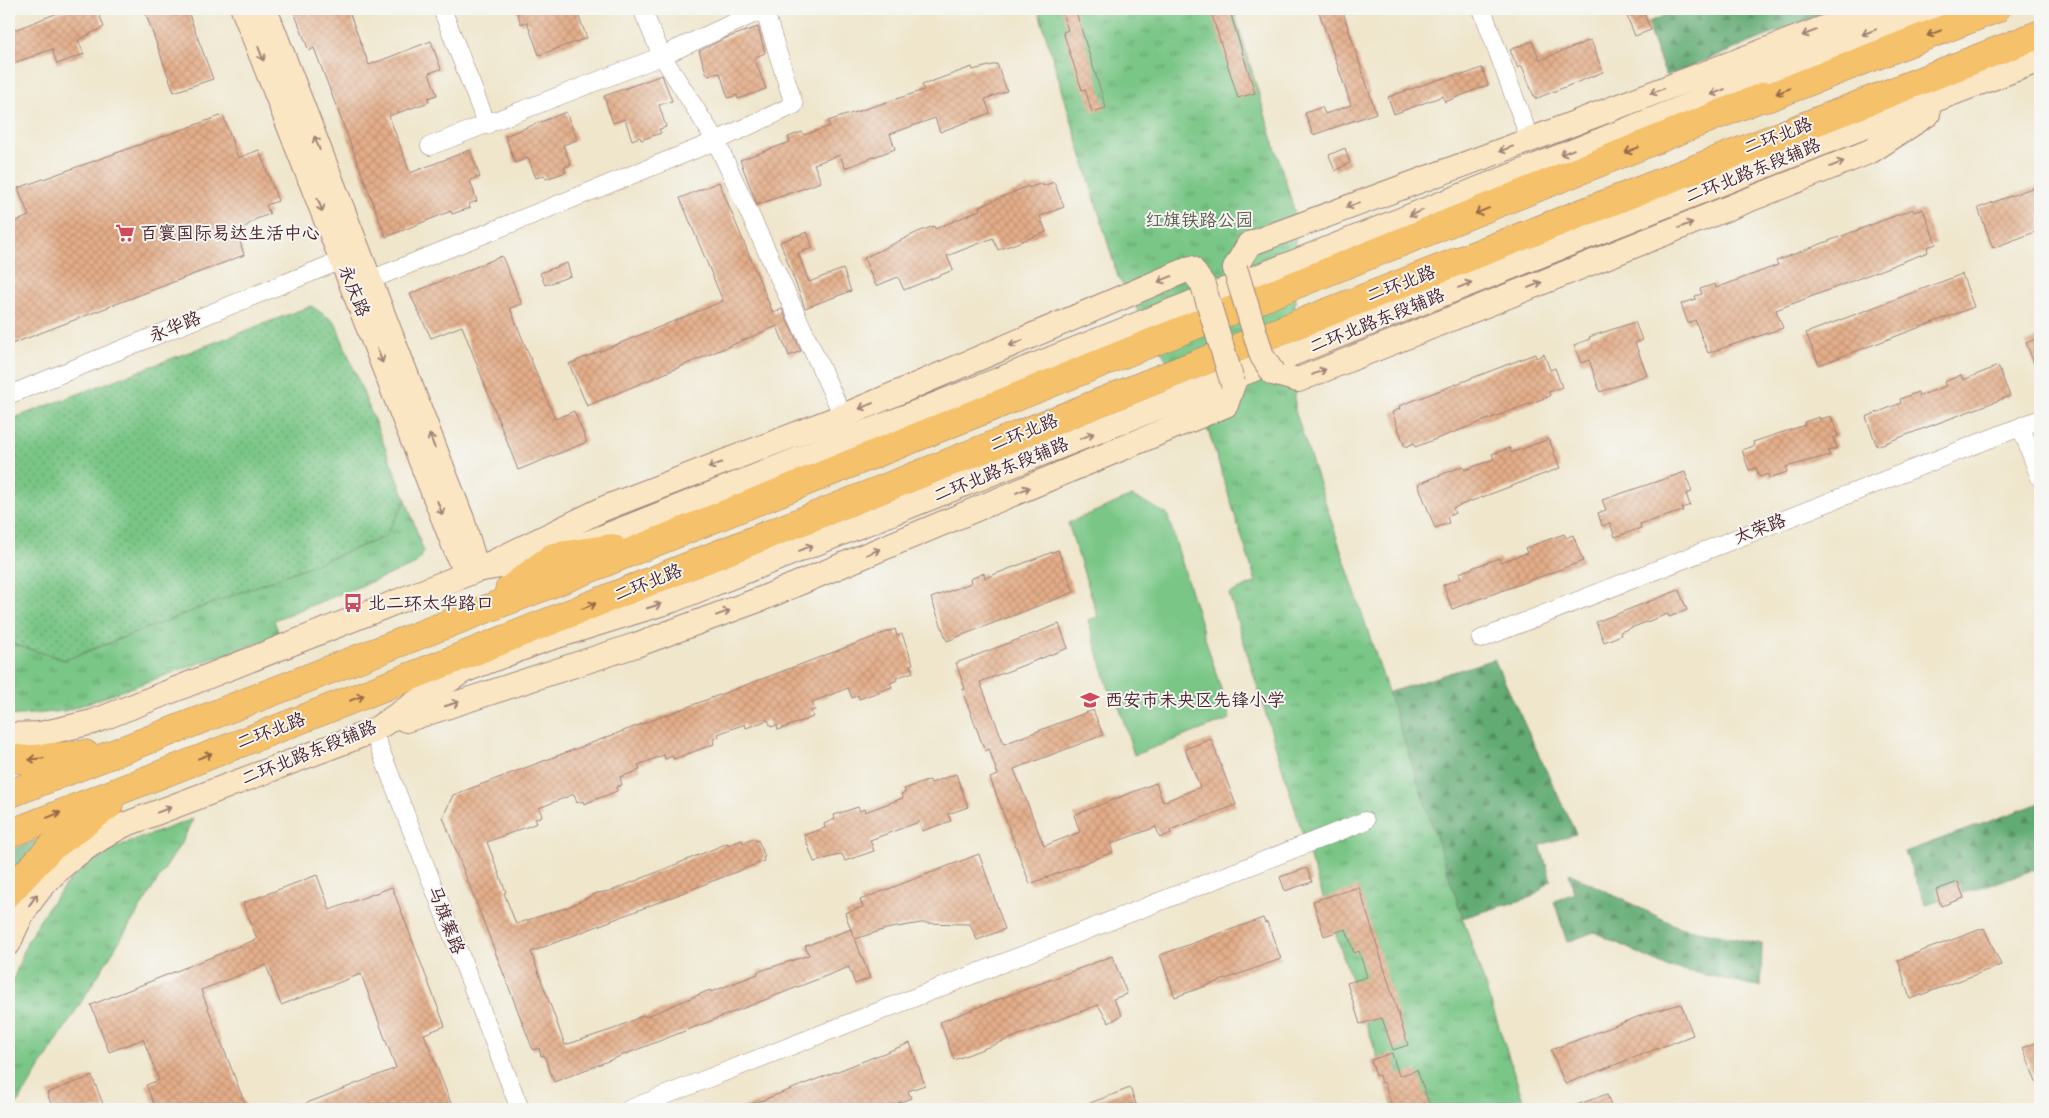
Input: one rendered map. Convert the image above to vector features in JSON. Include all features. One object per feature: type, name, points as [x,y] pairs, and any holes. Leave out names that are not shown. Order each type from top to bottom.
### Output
[{"type":"highway","name":"二环北路","points":[[9,794],[662,539],[1765,96],[1767,98],[1996,9]]},
{"type":"highway","name":"二环北路","points":[[9,834],[149,777],[495,644],[1308,320],[2040,34]]},
{"type":"highway","points":[[479,611],[553,557],[662,539]]},
{"type":"highway","points":[[464,671],[495,644],[540,641]]},
{"type":"highway","points":[[9,758],[25,760],[119,751]]},
{"type":"highway","points":[[9,892],[49,849],[149,777]]},
{"type":"street","name":"永庆路","points":[[243,9],[342,260],[361,283]]},
{"type":"street","name":"永庆路","points":[[265,9],[361,283],[462,519],[471,572]]},
{"type":"street","points":[[442,9],[487,124]]},
{"type":"street","points":[[642,9],[662,56],[716,141],[843,416]]},
{"type":"street","points":[[361,283],[716,141],[794,105],[764,9],[662,56],[430,146]]},
{"type":"street","points":[[1482,9],[1530,140]]},
{"type":"street","points":[[471,572],[553,557],[1929,9]]},
{"type":"street","points":[[1959,9],[1863,13],[1530,140],[1249,244],[1235,268],[1262,356],[1273,373],[1298,380],[1871,151],[2040,43]]},
{"type":"street","name":"二环北路东段辅路","points":[[9,943],[14,929],[33,899],[60,866],[94,841],[124,825],[373,731],[464,671],[540,641],[674,600],[1854,131],[2040,60]]},
{"type":"street","name":"永华路","points":[[9,394],[342,260]]},
{"type":"street","points":[[9,735],[40,734],[93,722],[471,572],[605,508],[843,416],[1191,268],[1204,285],[1233,384],[1226,405],[761,599],[636,645],[373,731]]},
{"type":"street","name":"太荣路","points":[[1481,639],[2040,420]]},
{"type":"street","points":[[2021,427],[2040,478]]},
{"type":"street","points":[[533,678],[618,618]]},
{"type":"street","points":[[540,641],[636,645]]},
{"type":"street","name":"马旗寨路","points":[[373,731],[520,1109]]},
{"type":"street","points":[[630,1109],[1365,821]]},
{"type":"green space","name":"红旗铁路公园","points":[[1038,9],[1233,9],[1295,213],[1295,411],[1526,1109],[1395,1109],[1310,858],[1229,594],[1256,582],[1209,433],[1118,277]]},
{"type":"green space","points":[[1680,9],[1835,9],[1666,76],[1646,23]]},
{"type":"green space","points":[[311,306],[335,322],[406,500],[385,537],[65,660],[9,643],[9,420]]},
{"type":"green space","points":[[1132,496],[1167,514],[1230,719],[1134,755],[1115,693],[1110,693],[1088,620],[1098,617],[1068,523]]},
{"type":"green space","points":[[406,500],[423,550],[421,558],[414,565],[274,620],[279,635],[65,711],[9,716],[9,643],[65,660],[385,537]]},
{"type":"green space","points":[[1494,659],[1576,834],[1540,845],[1551,880],[1532,897],[1459,919],[1358,702]]},
{"type":"green space","points":[[2040,803],[2040,868],[1926,905],[1905,852]]},
{"type":"green space","points":[[193,819],[183,840],[14,1109],[9,1109],[9,991],[28,940],[48,907],[67,883],[90,862],[116,847]]},
{"type":"green space","points":[[48,836],[9,884],[9,851]]},
{"type":"green space","points":[[1569,873],[1679,927],[1762,944],[1761,987],[1665,966],[1594,932],[1567,942],[1554,901],[1574,893]]},
{"type":"building","points":[[68,9],[97,9],[104,27],[78,40],[84,54],[57,64],[52,49],[9,65],[9,32]]},
{"type":"building","points":[[144,9],[187,9],[213,79],[174,92]]},
{"type":"building","points":[[293,9],[348,9],[369,65],[431,41],[441,69],[429,73],[437,95],[428,98],[429,102],[389,116],[410,173],[470,150],[480,177],[470,180],[477,201],[469,204],[470,208],[452,214],[451,211],[386,237],[314,48],[309,51]]},
{"type":"building","points":[[516,9],[576,9],[587,38],[539,55],[527,22],[521,24]]},
{"type":"building","points":[[1061,9],[1075,9],[1106,108],[1092,112],[1085,89],[1082,90],[1063,32],[1068,30]]},
{"type":"building","points":[[1210,9],[1229,9],[1255,93],[1238,98]]},
{"type":"building","points":[[1318,9],[1342,9],[1376,113],[1313,135],[1305,113],[1322,107],[1325,114],[1351,105]]},
{"type":"building","points":[[1624,9],[1642,9],[1651,30],[1635,36]]},
{"type":"building","points":[[758,27],[765,53],[756,57],[755,60],[766,89],[738,99],[737,95],[728,98],[720,73],[707,75],[699,51],[726,38]]},
{"type":"building","points":[[1591,40],[1603,72],[1535,99],[1522,66],[1518,68],[1510,50],[1532,41],[1540,60]]},
{"type":"building","points":[[997,64],[1007,91],[985,99],[990,113],[940,132],[935,118],[890,134],[895,149],[845,168],[840,155],[814,164],[821,182],[757,205],[740,160],[790,142],[788,137],[802,132],[804,135],[830,126],[828,121],[924,90],[922,85],[972,67],[973,70]]},
{"type":"building","points":[[1482,68],[1488,85],[1445,102],[1443,96],[1394,114],[1388,97],[1437,80],[1459,74],[1460,76]]},
{"type":"building","points":[[662,75],[672,101],[659,105],[666,127],[659,129],[661,133],[641,140],[640,137],[632,140],[625,119],[613,123],[604,96]]},
{"type":"building","points":[[566,112],[577,140],[563,145],[571,165],[564,167],[566,172],[546,179],[544,175],[536,178],[528,158],[515,163],[505,136]]},
{"type":"building","name":"百寰国际易达生活中心","points":[[223,115],[238,158],[259,150],[278,201],[266,205],[270,214],[256,219],[244,228],[239,238],[244,255],[9,345],[9,224],[29,216],[18,188]]},
{"type":"building","points":[[1345,148],[1350,163],[1335,171],[1329,155]]},
{"type":"building","points":[[719,182],[773,313],[782,309],[801,351],[789,356],[777,326],[587,406],[569,364],[723,301],[680,198]]},
{"type":"building","points":[[1054,182],[1064,207],[1040,216],[1046,232],[998,250],[993,238],[947,256],[953,270],[904,290],[898,277],[876,286],[864,258],[918,232],[934,226],[935,229],[980,210],[979,207],[1028,186],[1029,188],[1042,183],[1043,186]]},
{"type":"building","points":[[2040,185],[2040,230],[1993,248],[1978,208]]},
{"type":"building","points":[[1913,209],[1914,212],[1923,209],[1936,244],[1927,247],[1928,252],[1776,310],[1783,328],[1708,353],[1695,320],[1688,323],[1681,304],[1696,299],[1695,296],[1702,294],[1700,289],[1715,284],[1716,288],[1778,265],[1776,261]]},
{"type":"building","points":[[807,232],[813,248],[798,253],[809,282],[843,269],[851,291],[805,308],[780,242]]},
{"type":"building","points":[[502,256],[522,304],[510,308],[555,419],[574,411],[587,442],[518,470],[462,326],[431,338],[410,294]]},
{"type":"building","points":[[567,263],[571,276],[545,285],[540,273]]},
{"type":"building","points":[[1962,274],[1974,307],[1819,365],[1806,333]]},
{"type":"building","points":[[1635,322],[1642,340],[1635,343],[1647,375],[1600,392],[1589,360],[1581,363],[1574,345],[1590,339],[1589,337]]},
{"type":"building","points":[[2040,337],[2040,376],[2039,376],[2026,343]]},
{"type":"building","points":[[1535,354],[1536,358],[1544,354],[1550,370],[1555,368],[1562,387],[1549,392],[1550,396],[1415,447],[1414,443],[1405,447],[1392,412],[1400,409],[1399,406]]},
{"type":"building","points":[[1998,366],[2010,396],[1877,446],[1866,417],[1901,403],[1900,399],[1918,392],[1919,396],[1946,386],[1944,382],[1961,375],[1963,380]]},
{"type":"building","points":[[1831,416],[1838,436],[1833,438],[1837,448],[1828,451],[1830,455],[1786,467],[1787,472],[1769,478],[1768,474],[1759,477],[1756,468],[1749,470],[1742,450],[1754,446],[1753,442],[1805,425],[1804,422],[1819,417],[1820,419]]},
{"type":"building","points":[[1549,439],[1560,468],[1453,508],[1455,513],[1447,517],[1449,523],[1435,528],[1418,484],[1463,466],[1465,470],[1494,459],[1492,454],[1510,448],[1511,453]]},
{"type":"building","points":[[1685,472],[1692,492],[1686,494],[1690,505],[1682,508],[1683,511],[1640,524],[1641,528],[1615,537],[1610,523],[1602,526],[1598,513],[1606,510],[1602,500]]},
{"type":"building","points":[[1564,534],[1566,538],[1573,535],[1583,561],[1452,609],[1443,585],[1461,578],[1459,573],[1499,558],[1501,562],[1527,553],[1525,548]]},
{"type":"building","points":[[1058,550],[1074,592],[947,641],[931,598],[971,583],[970,579],[984,573],[985,578]]},
{"type":"building","points":[[1679,590],[1687,610],[1669,617],[1668,614],[1620,632],[1621,635],[1604,642],[1596,622]]},
{"type":"building","points":[[1059,624],[1068,648],[980,682],[1004,744],[1093,710],[1103,735],[1014,769],[1044,846],[1080,832],[1074,815],[1156,783],[1163,802],[1200,787],[1185,749],[1211,739],[1236,805],[1170,830],[1171,833],[1160,838],[1156,827],[1110,844],[1113,852],[1030,884],[990,778],[998,775],[989,749],[985,751],[962,690],[965,689],[956,663]]},
{"type":"building","points":[[895,629],[897,636],[902,634],[913,664],[910,665],[913,672],[896,678],[897,680],[890,683],[892,687],[859,699],[858,695],[852,698],[848,688],[812,702],[815,710],[811,711],[813,717],[778,730],[777,725],[771,727],[768,720],[746,728],[745,724],[718,734],[719,737],[713,739],[714,744],[674,759],[672,756],[665,759],[664,755],[638,765],[640,770],[620,777],[622,785],[616,787],[617,791],[584,804],[583,801],[577,803],[574,794],[539,808],[542,816],[535,819],[537,823],[487,842],[516,924],[568,907],[597,893],[611,891],[728,843],[728,845],[742,840],[743,843],[755,838],[756,841],[758,840],[765,857],[763,858],[764,861],[531,952],[565,1045],[614,1029],[644,1015],[645,1017],[710,990],[711,992],[758,974],[757,972],[809,955],[805,946],[851,929],[845,913],[863,907],[860,900],[979,854],[1005,929],[977,940],[970,924],[921,923],[886,929],[855,939],[870,978],[855,984],[849,967],[554,1082],[544,1055],[541,1056],[539,1048],[533,1050],[443,817],[453,795]]},
{"type":"building","points":[[956,774],[968,807],[948,814],[951,821],[922,831],[919,822],[870,840],[874,851],[845,861],[842,854],[814,862],[804,835],[825,828],[824,824],[835,819],[834,815],[858,807],[860,811],[864,809],[865,812],[903,798],[901,794],[906,792],[904,789],[930,780],[931,783]]},
{"type":"building","points":[[1307,868],[1312,882],[1285,891],[1280,877]]},
{"type":"building","points":[[317,875],[330,910],[392,887],[445,1026],[424,1034],[452,1106],[444,1109],[292,1109],[396,1068],[361,974],[281,1005],[266,965],[201,990],[247,1109],[156,1109],[146,1085],[159,1080],[143,1039],[109,1052],[91,1005],[257,939],[243,903]]},
{"type":"building","points":[[1958,882],[1964,898],[1941,906],[1936,890]]},
{"type":"building","points":[[1359,887],[1408,1045],[1393,1050],[1382,1018],[1360,1024],[1347,983],[1367,977],[1359,951],[1354,953],[1346,929],[1324,936],[1313,901]]},
{"type":"building","points":[[1263,918],[1265,923],[1267,922],[1281,959],[1175,997],[1160,955]]},
{"type":"building","points":[[1984,928],[2001,965],[1910,999],[1898,960]]},
{"type":"building","points":[[1112,956],[1127,994],[1113,999],[1122,1015],[1109,1023],[1098,1005],[954,1060],[940,1022]]},
{"type":"building","points":[[1681,1004],[1693,1035],[1565,1084],[1551,1050],[1645,1014]]},
{"type":"building","points":[[2040,1041],[2040,1089],[2039,1090],[2023,1048]]},
{"type":"building","points":[[910,1043],[925,1085],[908,1091],[911,1098],[883,1109],[740,1109]]},
{"type":"building","points":[[1392,1053],[1399,1076],[1417,1070],[1431,1109],[1393,1109],[1384,1082],[1381,1083],[1379,1075],[1376,1076],[1371,1060]]},
{"type":"building","points":[[92,1076],[105,1109],[53,1109],[47,1093]]},
{"type":"building","points":[[1130,1088],[1138,1109],[1077,1109],[1077,1108]]},
{"type":"building","points":[[1607,1094],[1612,1109],[1571,1109],[1571,1107]]},
{"type":"place","name":"百寰国际易达生活中心","points":[[125,233]]},
{"type":"place","name":"北二环太华路口","points":[[353,603]]},
{"type":"place","name":"西安市未央区先锋小学","points":[[1090,700]]}]
